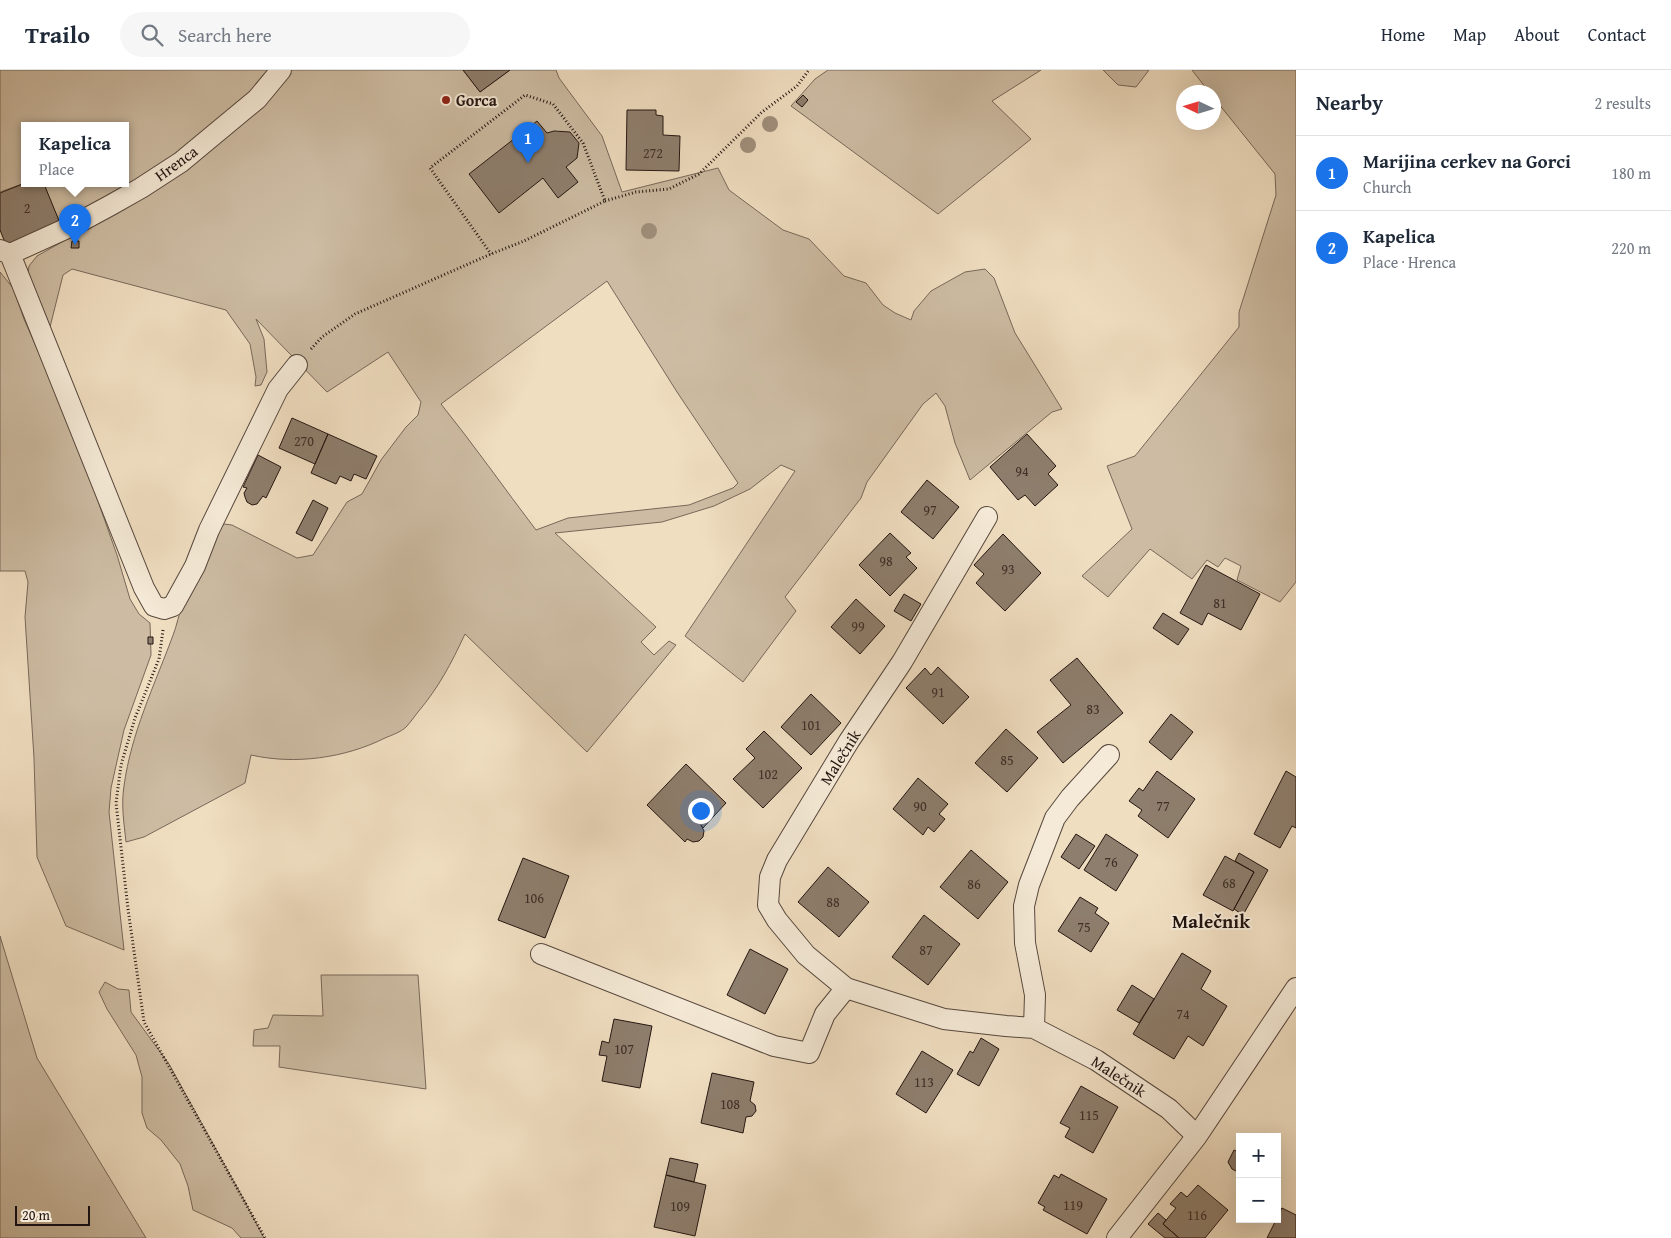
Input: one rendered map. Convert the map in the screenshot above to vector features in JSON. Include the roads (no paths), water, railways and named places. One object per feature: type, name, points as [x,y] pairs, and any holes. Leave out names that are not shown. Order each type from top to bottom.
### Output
[{"type":"street","name":"Hrenca","points":[[5,252],[74,226],[141,188],[195,150],[257,98],[281,70]]},
{"type":"street","points":[[5,252],[144,588],[154,606],[164,610],[173,606],[195,566],[209,530],[278,388],[297,365]]},
{"type":"street","name":"Malečnik","points":[[987,517],[902,662],[849,741],[782,852],[770,877],[768,905],[806,956],[846,988],[944,1019],[1034,1028],[1096,1060],[1169,1109],[1197,1136]]},
{"type":"street","points":[[1034,1028],[1035,996],[1025,944],[1024,906],[1029,885],[1055,818],[1070,798],[1109,755]]},
{"type":"street","points":[[541,954],[774,1046],[809,1053],[825,1014],[846,988]]},
{"type":"street","points":[[1117,1238],[1197,1136],[1296,988]]},
{"type":"place","name":"Gorca","points":[[446,100]]},
{"type":"place","name":"Marijina cerkev na Gorci","points":[[528,163]]},
{"type":"place","name":"Kapelica","points":[[75,245]]},
{"type":"district","name":"Malečnik","points":[[1211,921]]}]
